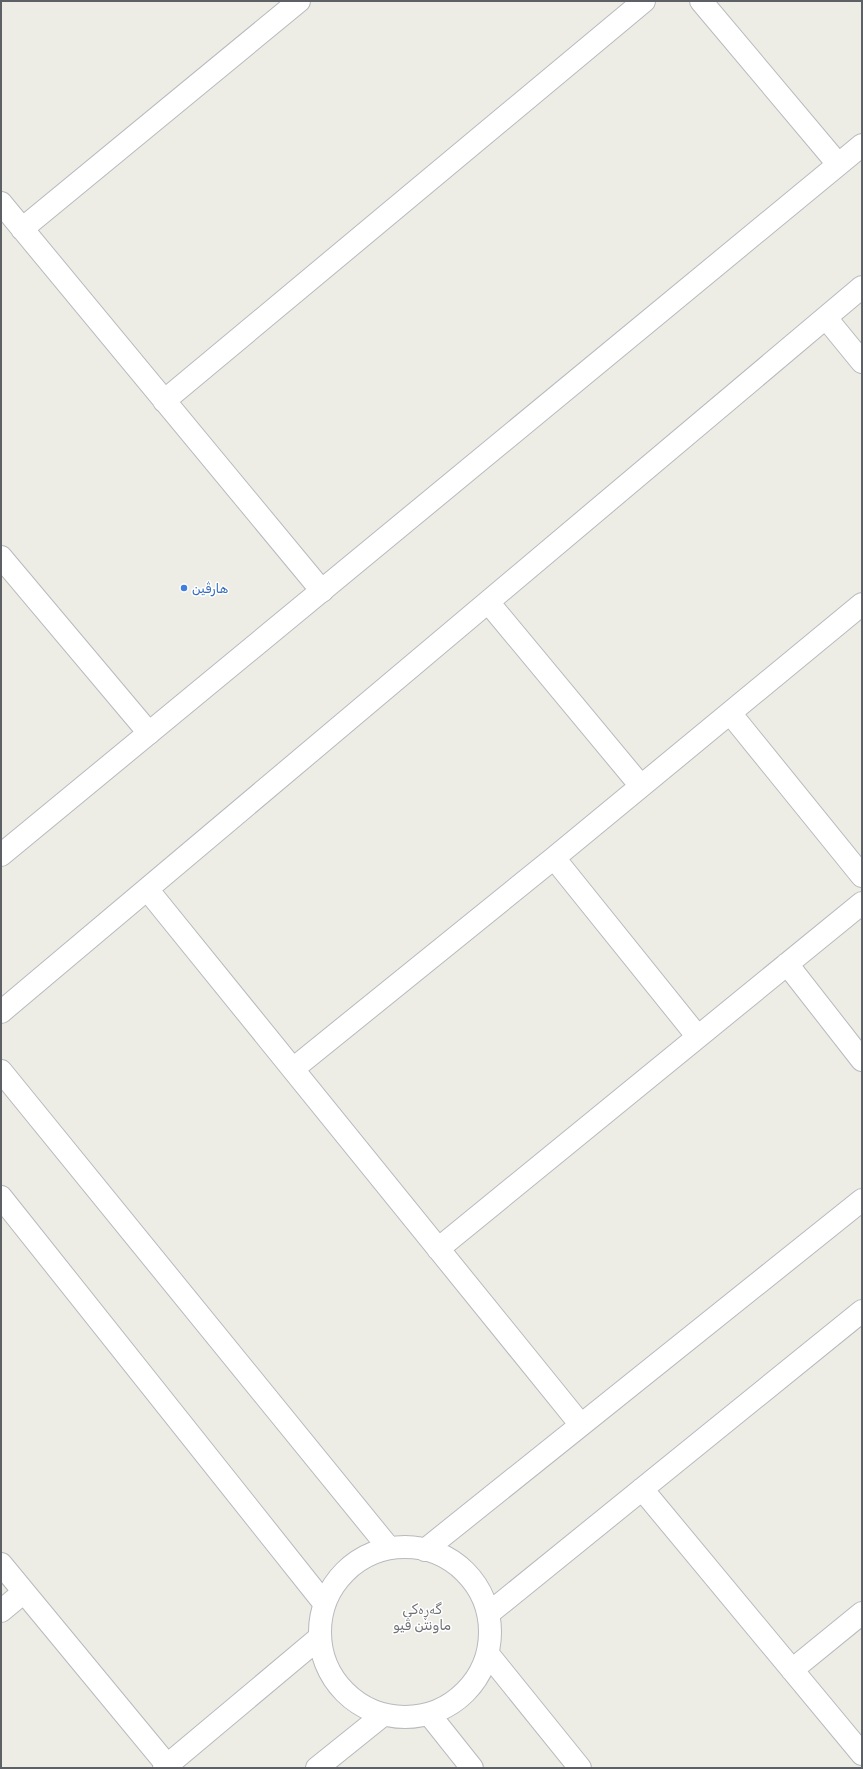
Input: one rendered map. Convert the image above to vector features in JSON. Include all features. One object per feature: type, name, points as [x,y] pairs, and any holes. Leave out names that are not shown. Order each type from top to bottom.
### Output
[{"type":"street","points":[[22,229],[299,1]]},
{"type":"street","points":[[164,401],[644,1]]},
{"type":"street","points":[[701,1],[838,164]]},
{"type":"street","points":[[1,855],[862,145]]},
{"type":"street","points":[[1,203],[322,591]]},
{"type":"street","points":[[1,1012],[826,318],[860,292]]},
{"type":"street","points":[[826,318],[862,362]]},
{"type":"street","points":[[1,557],[149,733]]},
{"type":"street","points":[[488,602],[640,785]]},
{"type":"street","points":[[293,1070],[554,858],[640,785],[862,604]]},
{"type":"street","points":[[730,713],[862,876]]},
{"type":"street","points":[[554,858],[698,1037]]},
{"type":"street","points":[[147,889],[581,1425]]},
{"type":"street","points":[[438,1249],[862,903]]},
{"type":"street","points":[[787,964],[862,1060]]},
{"type":"street","points":[[1,1071],[389,1548]]},
{"type":"street","points":[[1,1197],[324,1603]]},
{"type":"street","points":[[425,1550],[862,1200]]},
{"type":"street","points":[[488,1614],[862,1310]]},
{"type":"street","points":[[642,1489],[862,1754]]},
{"type":"street","points":[[414,1547],[425,1550],[437,1553],[458,1566],[475,1584],[486,1605],[488,1614],[490,1629],[488,1654],[480,1674],[466,1692],[449,1706],[429,1714],[413,1718],[383,1715],[358,1704],[339,1686],[326,1664],[319,1638],[320,1620],[324,1603],[335,1583],[350,1567],[368,1555],[389,1548],[414,1547]]},
{"type":"street","points":[[1,1564],[166,1767],[319,1638]]},
{"type":"street","points":[[1,1611],[24,1592]]},
{"type":"street","points":[[792,1670],[862,1613]]},
{"type":"street","points":[[488,1654],[580,1768]]},
{"type":"street","points":[[429,1714],[472,1768]]},
{"type":"street","points":[[317,1768],[383,1715]]},
{"type":"place","name":"هارڤين","points":[[184,588]]},
{"type":"district","name":"گەڕەکی ماونتن ڤیو","points":[[422,1618]]}]
